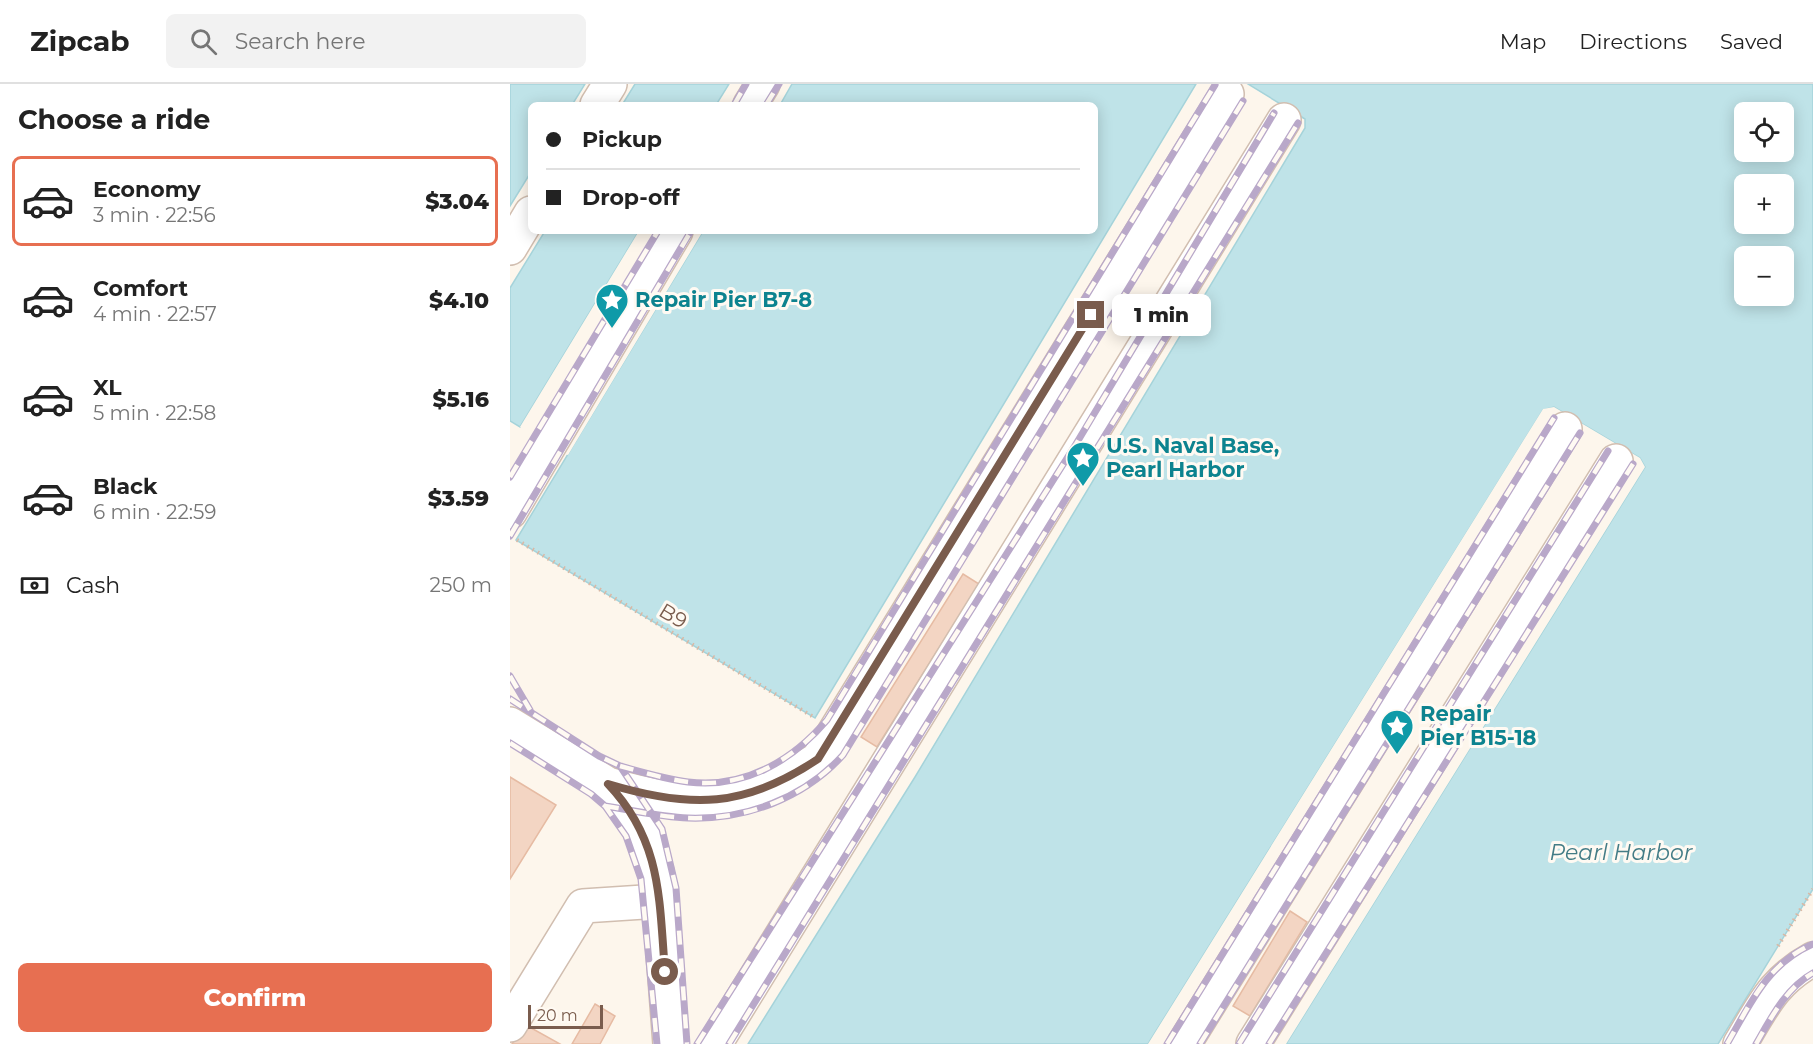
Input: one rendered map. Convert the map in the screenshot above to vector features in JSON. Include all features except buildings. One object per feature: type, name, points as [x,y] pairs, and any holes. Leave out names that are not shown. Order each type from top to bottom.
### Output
[{"type":"lane","points":[[599,102],[610,84]]},
{"type":"lane","points":[[752,102],[763,84]]},
{"type":"lane","points":[[510,724],[608,784],[653,797],[689,801],[740,797],[788,779],[818,759],[1227,94]]},
{"type":"lane","points":[[715,1044],[1284,120]]},
{"type":"lane","points":[[510,248],[528,218]]},
{"type":"lane","points":[[513,526],[674,234]]},
{"type":"lane","points":[[1184,1044],[1565,429]]},
{"type":"lane","points":[[1253,1044],[1616,462]]},
{"type":"lane","points":[[608,784],[622,799],[645,837],[657,872],[670,1044]]},
{"type":"lane","points":[[510,1025],[584,906],[659,901]]},
{"type":"lane","points":[[1740,1044],[1773,989],[1791,971],[1813,959]]},
{"type":"path","name":"B9","points":[[513,526],[815,718]]},
{"type":"water","points":[[510,84],[585,84],[574,102],[528,102],[528,177],[510,206]]},
{"type":"water","points":[[635,84],[729,84],[718,102],[624,102]]},
{"type":"water","points":[[792,84],[1196,84],[815,718],[516,540],[701,234],[1098,234],[1098,102],[782,102]]},
{"type":"water","name":"Pearl Harbor","points":[[1248,84],[1813,84],[1813,889],[1718,1044],[1286,1044],[1645,467],[1640,458],[1554,407],[1543,410],[1148,1044],[748,1044],[915,777],[1305,128],[1305,119]]},
{"type":"water","points":[[543,234],[637,234],[520,427],[510,421],[510,288]]},
{"type":"pier","points":[[637,234],[640,234],[523,428],[520,427]]},
{"type":"pier","points":[[698,234],[701,234],[568,455],[565,454]]},
{"type":"pier","points":[[1554,407],[1640,458],[1645,467],[1286,1044],[1283,1044],[1641,467],[1638,460],[1554,410],[1545,412],[1152,1044],[1148,1044],[1543,409]]},
{"type":"railway","points":[[736,102],[746,84]]},
{"type":"railway","points":[[768,102],[779,84]]},
{"type":"railway","points":[[620,766],[688,782],[728,781],[765,769],[782,759],[798,748],[827,720],[1215,85]]},
{"type":"railway","points":[[605,806],[688,818],[731,815],[773,803],[792,794],[828,770],[843,755],[1243,101]]},
{"type":"railway","points":[[697,1044],[1076,444],[1274,113]]},
{"type":"railway","points":[[729,1044],[1298,123]]},
{"type":"railway","points":[[510,477],[656,234]]},
{"type":"railway","points":[[510,536],[689,234]]},
{"type":"railway","points":[[1167,1044],[1554,418]]},
{"type":"railway","points":[[1200,1044],[1580,433]]},
{"type":"railway","points":[[1239,1044],[1608,451]]},
{"type":"railway","points":[[1269,1044],[1633,464]]},
{"type":"railway","points":[[510,676],[530,710]]},
{"type":"railway","points":[[510,699],[599,756],[620,766],[662,829],[676,888],[687,1044]]},
{"type":"railway","points":[[510,743],[591,794],[605,806],[626,836],[641,879],[657,1044]]},
{"type":"railway","points":[[1727,1044],[1753,1000],[1772,974],[1797,952],[1813,944]]},
{"type":"railway","points":[[1756,1044],[1787,995],[1803,979],[1813,973]]},
{"type":"place","name":"Repair Pier B7-8","points":[[612,329]]},
{"type":"place","name":"U.S. Naval Base, Pearl Harbor","points":[[1083,487]]},
{"type":"place","name":"Repair Pier B15-18","points":[[1397,755]]},
{"type":"route","points":[[665,972],[657,872],[645,837],[622,799],[608,784],[653,797],[689,801],[740,797],[788,779],[818,759],[1091,315]]}]
